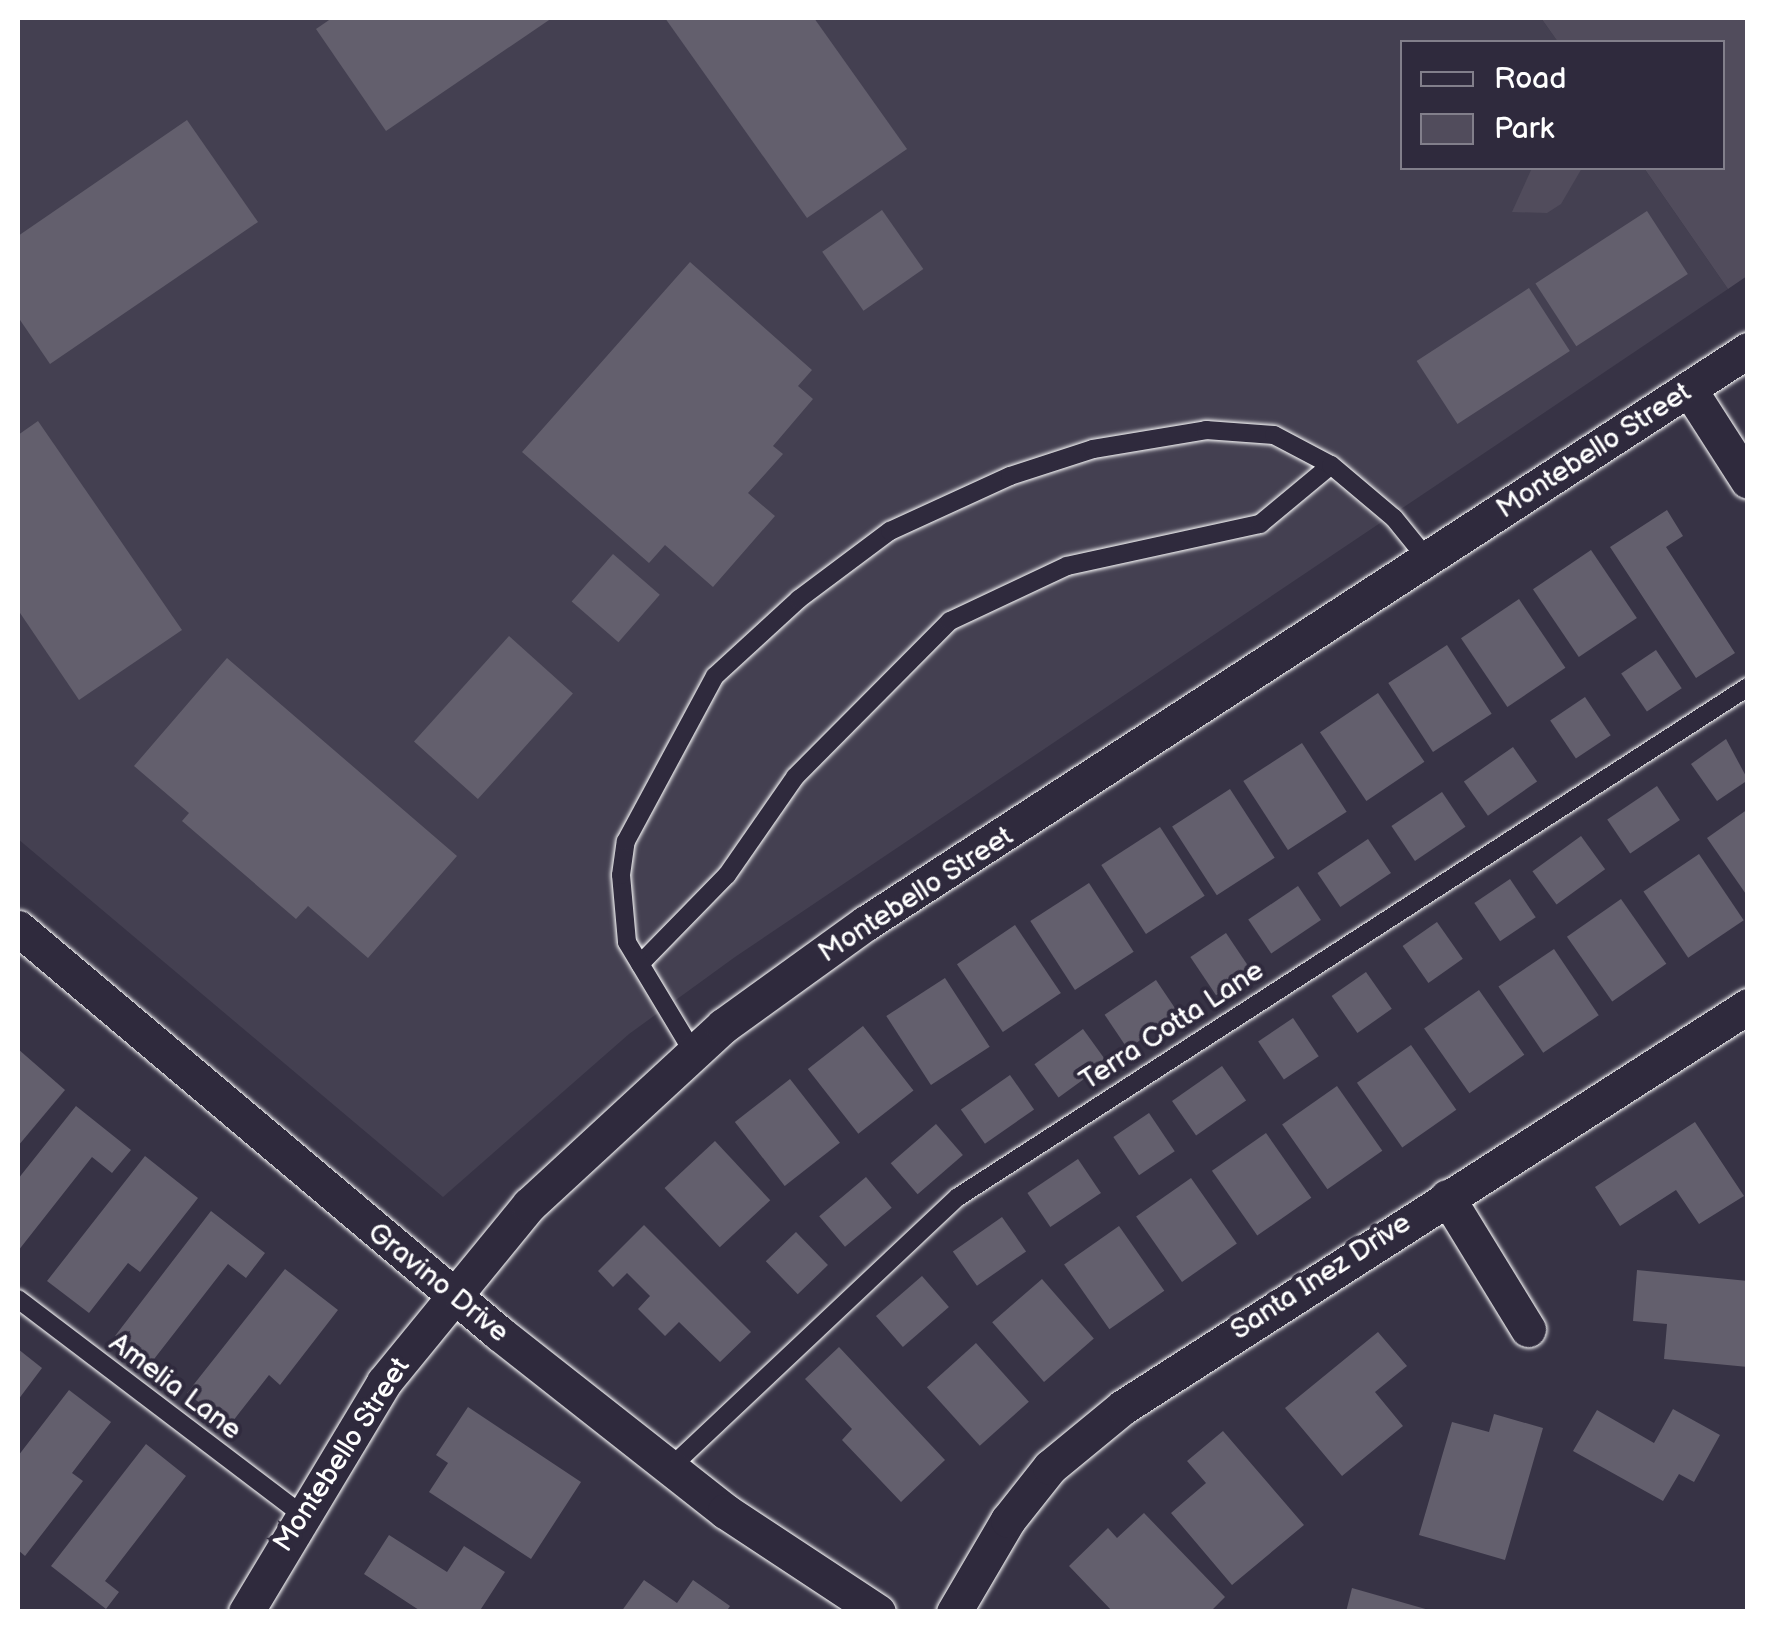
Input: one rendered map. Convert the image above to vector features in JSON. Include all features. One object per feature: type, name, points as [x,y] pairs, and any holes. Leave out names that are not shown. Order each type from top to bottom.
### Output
[{"type":"street","name":"Montebello Street","points":[[246,1612],[301,1514],[384,1382],[529,1205],[693,1052],[866,923],[1748,350]]},
{"type":"street","points":[[1688,389],[1748,481]]},
{"type":"street","name":"Gravino Drive","points":[[18,928],[454,1297],[670,1468],[878,1612]]},
{"type":"street","name":"Santa Inez Drive","points":[[954,1612],[1008,1520],[1050,1467],[1123,1408],[1447,1196],[1748,1006]]},
{"type":"street","points":[[1447,1196],[1528,1329]]},
{"type":"lane","points":[[693,1052],[627,942],[621,874],[626,841],[715,676],[799,600],[890,532],[1010,476],[1154,437],[1206,430],[1274,435],[1332,465],[1394,518],[1428,560]]},
{"type":"lane","points":[[640,964],[726,875],[795,777],[950,621],[1067,566],[1260,524],[1332,465]]},
{"type":"lane","name":"Terra Cotta Lane","points":[[670,1468],[958,1198],[1748,687]]},
{"type":"lane","name":"Amelia Lane","points":[[18,1299],[301,1514]]},
{"type":"shaded area","points":[[18,18],[1541,18],[1557,40],[1400,40],[1400,170],[1645,170],[1728,289],[735,957],[629,1034],[443,1197],[18,839]]},
{"type":"green space","points":[[1541,18],[1747,18],[1747,276],[1728,289],[1645,170],[1725,170],[1725,40],[1557,40]]},
{"type":"green space","points":[[1531,170],[1581,170],[1561,204],[1547,213],[1512,212]]},
{"type":"building","points":[[332,18],[552,18],[386,131],[316,29]]},
{"type":"building","points":[[665,18],[814,18],[907,149],[807,218]]},
{"type":"building","points":[[187,120],[258,222],[50,364],[18,317],[18,236]]},
{"type":"building","points":[[882,210],[923,269],[863,311],[822,252]]},
{"type":"building","points":[[1647,211],[1688,274],[1576,346],[1535,283]]},
{"type":"building","points":[[690,262],[812,370],[798,386],[813,399],[773,446],[783,454],[748,493],[775,516],[713,587],[665,545],[649,563],[522,452]]},
{"type":"building","points":[[1529,288],[1570,351],[1457,424],[1417,361]]},
{"type":"building","points":[[38,421],[182,630],[79,700],[18,610],[18,435]]},
{"type":"building","points":[[1667,510],[1683,536],[1666,547],[1735,653],[1696,678],[1610,547]]},
{"type":"building","points":[[1591,550],[1637,618],[1579,657],[1533,589]]},
{"type":"building","points":[[613,554],[660,595],[618,642],[572,602]]},
{"type":"building","points":[[1519,599],[1565,668],[1507,707],[1461,638]]},
{"type":"building","points":[[509,636],[573,694],[478,799],[414,742]]},
{"type":"building","points":[[1447,645],[1492,714],[1433,752],[1388,683]]},
{"type":"building","points":[[1656,650],[1682,688],[1647,712],[1621,673]]},
{"type":"building","points":[[227,658],[457,856],[368,958],[308,906],[296,919],[182,821],[189,813],[134,766]]},
{"type":"building","points":[[1378,693],[1424,762],[1366,801],[1320,732]]},
{"type":"building","points":[[1585,697],[1611,735],[1576,759],[1550,720]]},
{"type":"building","points":[[1726,739],[1748,780],[1717,801],[1691,764]]},
{"type":"building","points":[[1302,743],[1347,812],[1288,850],[1243,781]]},
{"type":"building","points":[[1513,747],[1537,781],[1488,816],[1464,781]]},
{"type":"building","points":[[1657,786],[1680,820],[1630,854],[1607,820]]},
{"type":"building","points":[[1230,789],[1275,858],[1217,895],[1172,827]]},
{"type":"building","points":[[1442,792],[1465,827],[1415,861],[1391,826]]},
{"type":"building","points":[[1748,809],[1748,897],[1707,838]]},
{"type":"building","points":[[1160,827],[1205,896],[1146,934],[1101,865]]},
{"type":"building","points":[[1581,836],[1605,869],[1557,904],[1532,871]]},
{"type":"building","points":[[1368,839],[1391,873],[1340,907],[1317,873]]},
{"type":"building","points":[[1699,854],[1744,920],[1688,958],[1643,891]]},
{"type":"building","points":[[1510,879],[1536,917],[1500,941],[1474,903]]},
{"type":"building","points":[[1089,883],[1134,952],[1075,990],[1030,921]]},
{"type":"building","points":[[1298,886],[1321,920],[1271,954],[1248,920]]},
{"type":"building","points":[[1621,899],[1666,964],[1612,1002],[1567,937]]},
{"type":"building","points":[[1437,922],[1463,959],[1428,983],[1403,946]]},
{"type":"building","points":[[1015,925],[1061,993],[1003,1032],[957,964]]},
{"type":"building","points":[[1226,933],[1252,971],[1216,995],[1190,957]]},
{"type":"building","points":[[1554,949],[1599,1015],[1543,1053],[1498,986]]},
{"type":"building","points":[[1366,972],[1392,1009],[1357,1033],[1332,996]]},
{"type":"building","points":[[945,978],[990,1047],[931,1085],[886,1016]]},
{"type":"building","points":[[1156,980],[1179,1014],[1128,1049],[1105,1015]]},
{"type":"building","points":[[1479,990],[1524,1055],[1469,1093],[1424,1028]]},
{"type":"building","points":[[1293,1018],[1319,1056],[1284,1080],[1258,1041]]},
{"type":"building","points":[[863,1026],[913,1091],[858,1134],[808,1069]]},
{"type":"building","points":[[1083,1029],[1107,1062],[1059,1097],[1034,1064]]},
{"type":"building","points":[[1411,1045],[1456,1110],[1402,1148],[1357,1083]]},
{"type":"building","points":[[18,1049],[65,1090],[18,1146]]},
{"type":"building","points":[[1222,1066],[1246,1100],[1196,1135],[1172,1101]]},
{"type":"building","points":[[1010,1075],[1034,1109],[985,1144],[961,1109]]},
{"type":"building","points":[[790,1079],[840,1143],[785,1186],[735,1122]]},
{"type":"building","points":[[1337,1086],[1382,1151],[1327,1189],[1282,1124]]},
{"type":"building","points":[[76,1106],[131,1150],[112,1173],[92,1157],[18,1251],[18,1179]]},
{"type":"building","points":[[1149,1113],[1175,1151],[1139,1175],[1113,1137]]},
{"type":"building","points":[[1695,1122],[1744,1196],[1699,1224],[1676,1190],[1620,1226],[1595,1187]]},
{"type":"building","points":[[936,1124],[963,1155],[918,1194],[891,1163]]},
{"type":"building","points":[[1266,1133],[1311,1198],[1257,1236],[1212,1171]]},
{"type":"building","points":[[715,1141],[770,1200],[720,1247],[665,1188]]},
{"type":"building","points":[[145,1156],[198,1198],[140,1272],[128,1263],[89,1313],[47,1281]]},
{"type":"building","points":[[1078,1159],[1101,1193],[1050,1227],[1027,1193]]},
{"type":"building","points":[[866,1177],[892,1208],[845,1247],[819,1216]]},
{"type":"building","points":[[1191,1178],[1237,1244],[1182,1282],[1136,1216]]},
{"type":"building","points":[[211,1211],[265,1253],[246,1278],[228,1264],[151,1363],[115,1336]]},
{"type":"building","points":[[1002,1217],[1026,1251],[977,1286],[953,1251]]},
{"type":"building","points":[[644,1225],[751,1332],[720,1362],[679,1322],[665,1336],[638,1309],[650,1296],[627,1273],[613,1287],[598,1271]]},
{"type":"building","points":[[1119,1226],[1164,1291],[1109,1329],[1064,1264]]},
{"type":"building","points":[[796,1232],[828,1265],[798,1294],[766,1261]]},
{"type":"building","points":[[285,1269],[338,1310],[280,1385],[269,1375],[229,1426],[187,1393]]},
{"type":"building","points":[[1637,1270],[1748,1281],[1748,1367],[1664,1359],[1667,1324],[1633,1321]]},
{"type":"building","points":[[922,1276],[949,1307],[903,1347],[876,1316]]},
{"type":"building","points":[[1042,1279],[1094,1339],[1044,1382],[992,1322]]},
{"type":"building","points":[[1378,1332],[1407,1366],[1375,1392],[1403,1426],[1342,1476],[1285,1408]]},
{"type":"building","points":[[976,1343],[1029,1402],[980,1446],[927,1387]]},
{"type":"building","points":[[839,1347],[945,1460],[901,1502],[842,1440],[852,1429],[805,1379]]},
{"type":"building","points":[[18,1349],[42,1368],[18,1400]]},
{"type":"building","points":[[69,1390],[111,1422],[72,1473],[83,1481],[25,1556],[18,1550],[18,1456]]},
{"type":"building","points":[[468,1407],[581,1482],[531,1559],[429,1492],[448,1463],[436,1455]]},
{"type":"building","points":[[1673,1409],[1720,1435],[1694,1482],[1679,1474],[1663,1501],[1573,1451],[1597,1410],[1654,1443]]},
{"type":"building","points":[[1494,1414],[1543,1428],[1505,1560],[1419,1535],[1452,1422],[1489,1432]]},
{"type":"building","points":[[1223,1431],[1304,1525],[1232,1585],[1171,1513],[1206,1483],[1187,1461]]},
{"type":"building","points":[[146,1444],[186,1476],[105,1581],[119,1592],[106,1609],[51,1566]]},
{"type":"building","points":[[1144,1513],[1225,1597],[1210,1612],[1113,1612],[1069,1566],[1108,1528],[1117,1538]]},
{"type":"building","points":[[389,1535],[447,1572],[464,1546],[505,1572],[479,1612],[422,1612],[364,1574]]},
{"type":"building","points":[[644,1580],[677,1603],[693,1580],[730,1606],[726,1612],[621,1612]]},
{"type":"building","points":[[1352,1588],[1429,1610],[1346,1612]]}]
